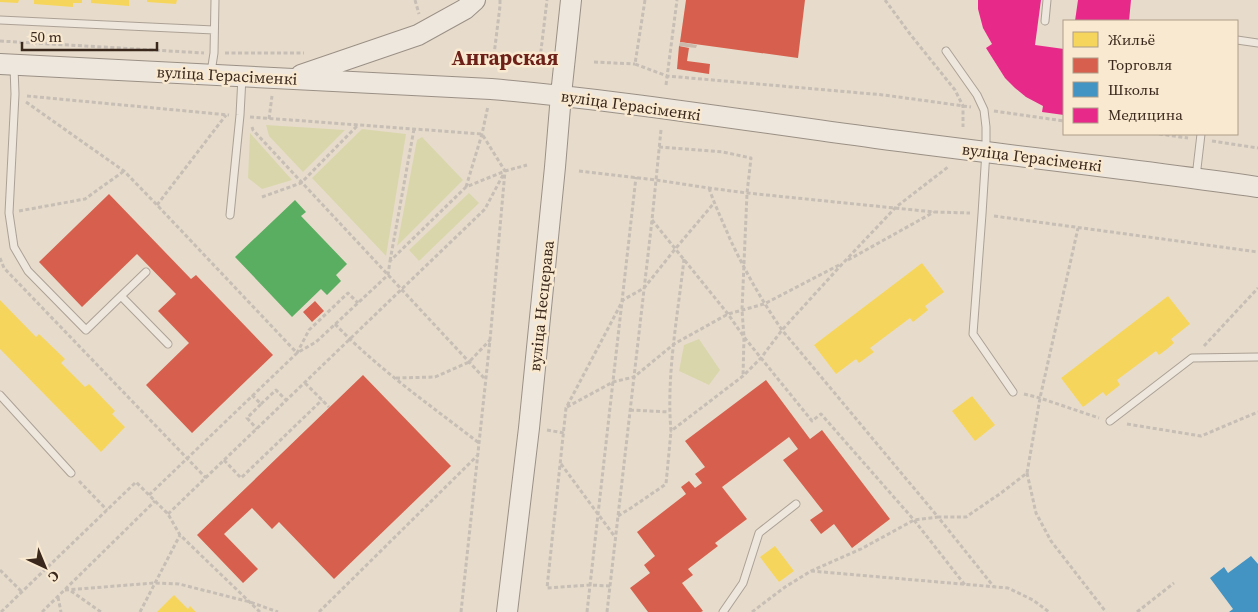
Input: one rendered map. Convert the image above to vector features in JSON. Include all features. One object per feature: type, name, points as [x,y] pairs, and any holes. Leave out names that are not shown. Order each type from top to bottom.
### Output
[{"type":"street","points":[[290,78],[418,35],[465,9],[475,0]]},
{"type":"street","name":"вуліца Несцерава","points":[[507,612],[530,418],[555,167],[560,95],[571,0]]},
{"type":"street","name":"вуліца Герасіменкі","points":[[7,64],[491,89],[560,95],[1258,187]]},
{"type":"lane","points":[[211,75],[214,53],[215,0]]},
{"type":"lane","points":[[1045,21],[1047,0]]},
{"type":"lane","points":[[0,20],[214,30]]},
{"type":"lane","points":[[1238,40],[1258,43]]},
{"type":"lane","points":[[946,51],[977,95],[984,110],[986,127],[982,214],[972,334],[1013,392]]},
{"type":"lane","points":[[7,64],[15,94],[9,213],[14,247],[28,271],[86,330],[146,272]]},
{"type":"lane","points":[[230,215],[242,77]]},
{"type":"lane","points":[[1196,178],[1201,137]]},
{"type":"lane","points":[[121,296],[168,344]]},
{"type":"lane","points":[[1110,421],[1192,358],[1258,357]]},
{"type":"lane","points":[[0,395],[72,473]]},
{"type":"lane","points":[[723,612],[743,583],[759,532],[796,504]]},
{"type":"path","points":[[416,0],[420,16]]},
{"type":"path","points":[[500,0],[493,63],[540,59],[547,0]]},
{"type":"path","points":[[635,64],[645,0]]},
{"type":"path","points":[[666,86],[677,0]]},
{"type":"path","points":[[885,0],[955,90],[963,106],[963,127]]},
{"type":"path","points":[[594,62],[635,64],[667,76],[874,94],[1063,121]]},
{"type":"path","points":[[15,94],[124,171],[297,353]]},
{"type":"path","points":[[466,187],[482,134],[488,103]]},
{"type":"path","points":[[157,205],[226,115]]},
{"type":"path","points":[[251,117],[253,130],[486,379]]},
{"type":"path","points":[[262,197],[301,183],[359,125]]},
{"type":"path","points":[[149,495],[297,353],[316,342],[388,275],[414,129]]},
{"type":"path","points":[[607,612],[661,130]]},
{"type":"path","points":[[461,612],[479,454],[506,170],[482,134]]},
{"type":"path","points":[[1173,135],[1201,137],[1258,148]]},
{"type":"path","points":[[659,147],[723,152],[751,158],[747,193],[742,310],[744,337],[743,376]]},
{"type":"path","points":[[671,430],[743,376],[761,358],[782,330],[896,207],[954,163]]},
{"type":"path","points":[[390,261],[466,187],[506,170],[527,165]]},
{"type":"path","points":[[168,514],[485,209],[506,170]]},
{"type":"path","points":[[9,213],[85,198],[124,171]]},
{"type":"path","points":[[579,171],[747,193],[934,212],[982,214],[1258,252]]},
{"type":"path","points":[[587,612],[636,177]]},
{"type":"path","points":[[709,188],[744,268],[764,304],[782,330],[994,587]]},
{"type":"path","points":[[610,586],[590,585],[546,588],[566,408],[623,300],[644,288],[714,203]]},
{"type":"path","points":[[566,408],[613,382],[634,377],[674,344],[728,314],[764,304],[934,212]]},
{"type":"path","points":[[652,220],[812,421],[821,414],[914,520],[965,585]]},
{"type":"path","points":[[1078,228],[1040,398],[1027,473],[1036,513],[1051,541],[1106,612]]},
{"type":"path","points":[[0,258],[4,268]]},
{"type":"path","points":[[618,516],[666,484],[671,430],[669,412],[674,344],[684,259]]},
{"type":"path","points":[[0,264],[206,478]]},
{"type":"path","points":[[1192,358],[1258,288]]},
{"type":"path","points":[[297,353],[309,330],[348,293],[358,303]]},
{"type":"path","points":[[335,324],[350,340],[395,378],[480,444]]},
{"type":"path","points":[[395,378],[435,377],[469,362],[490,340]]},
{"type":"path","points":[[305,383],[329,407]]},
{"type":"path","points":[[257,429],[247,418],[261,404],[276,390],[287,400]]},
{"type":"path","points":[[252,395],[261,404]]},
{"type":"path","points":[[224,460],[241,478],[322,400]]},
{"type":"path","points":[[630,410],[669,412]]},
{"type":"path","points":[[319,612],[479,454]]},
{"type":"path","points":[[561,464],[615,537]]},
{"type":"path","points":[[72,473],[107,510]]},
{"type":"path","points":[[752,612],[785,587],[811,571],[860,549],[914,520],[938,517],[966,517],[1001,494],[1027,473]]},
{"type":"path","points":[[1,612],[136,482],[168,514],[180,534],[260,612]]},
{"type":"path","points":[[42,612],[156,502]]},
{"type":"path","points":[[140,612],[180,534]]},
{"type":"path","points":[[0,570],[22,592]]},
{"type":"path","points":[[811,571],[1008,588],[1034,600],[1049,612]]},
{"type":"path","points":[[1137,612],[1174,583]]},
{"type":"path","points":[[65,590],[179,584],[250,602],[278,612]]},
{"type":"path","points":[[70,590],[101,612]]},
{"type":"path","points":[[58,597],[60,612]]},
{"type":"shaded area","points":[[266,125],[345,130],[303,172],[269,136]]},
{"type":"shaded area","points":[[362,129],[406,134],[386,256],[312,178]]},
{"type":"shaded area","points":[[250,133],[292,180],[262,189],[248,178]]},
{"type":"shaded area","points":[[422,137],[463,180],[397,246],[417,140]]},
{"type":"shaded area","points":[[469,193],[479,203],[419,261],[409,250]]},
{"type":"shaded area","points":[[699,339],[720,370],[709,385],[679,371],[684,345]]},
{"type":"building: Жильё","points":[[0,0],[19,0],[18,3],[0,2]]},
{"type":"building: Жильё","points":[[34,0],[82,0],[82,3],[73,3],[73,7],[34,4]]},
{"type":"building: Жильё","points":[[91,0],[129,0],[129,6],[91,3]]},
{"type":"building: Жильё","points":[[147,0],[177,0],[176,4],[147,2]]},
{"type":"building: Жильё","points":[[922,263],[944,292],[925,306],[928,310],[913,322],[910,318],[870,348],[874,352],[859,363],[856,359],[836,374],[814,345]]},
{"type":"building: Жильё","points":[[1168,296],[1190,324],[1171,339],[1174,343],[1167,349],[1159,355],[1156,351],[1117,380],[1120,385],[1106,396],[1103,392],[1083,407],[1061,378]]},
{"type":"building: Жильё","points":[[0,300],[36,337],[39,334],[65,359],[61,363],[85,387],[89,384],[115,411],[112,414],[125,427],[101,452],[0,349]]},
{"type":"building: Жильё","points":[[972,396],[995,425],[975,441],[952,411]]},
{"type":"building: Жильё","points":[[775,546],[794,571],[779,582],[760,557]]},
{"type":"building: Жильё","points":[[174,595],[188,609],[190,606],[196,612],[157,612]]},
{"type":"building: Торговля","points":[[686,0],[805,0],[798,58],[680,42]]},
{"type":"building: Торговля","points":[[679,46],[689,48],[687,61],[710,64],[709,74],[677,69]]},
{"type":"building: Торговля","points":[[109,194],[191,279],[196,275],[273,355],[192,433],[146,385],[189,343],[158,311],[176,294],[137,254],[82,307],[39,262]]},
{"type":"building: Торговля","points":[[315,301],[324,311],[312,322],[303,312]]},
{"type":"building: Торговля","points":[[363,375],[451,466],[334,579],[279,522],[272,529],[252,508],[224,534],[258,569],[243,583],[197,535]]},
{"type":"building: Торговля","points":[[766,380],[810,439],[822,430],[890,519],[852,548],[834,524],[821,534],[810,520],[823,511],[783,460],[798,449],[789,437],[722,487],[747,519],[715,543],[718,546],[688,569],[693,575],[682,583],[703,611],[648,612],[630,588],[650,573],[644,565],[655,556],[637,532],[686,494],[681,487],[689,481],[695,488],[702,483],[695,474],[705,467],[685,441]]},
{"type":"building: Школы","points":[[1251,556],[1258,564],[1258,612],[1229,612],[1233,609],[1210,578],[1224,567],[1228,573]]},
{"type":"building: Медицина","points":[[978,0],[1041,0],[1035,45],[1063,49],[1063,115],[1042,112],[1043,106],[1026,97],[1005,78],[986,48],[992,44],[983,28],[978,9]]},
{"type":"building: Медицина","points":[[1078,0],[1131,0],[1129,20],[1075,20]]},
{"type":"building: Учреждения","points":[[295,200],[306,212],[301,216],[347,264],[336,275],[341,281],[327,295],[321,289],[292,317],[235,257]]},
{"type":"building: Прочее","points":[[680,42],[697,45],[696,48],[679,46]]},
{"type":"district","name":"Ангарская","points":[[505,57]]}]
